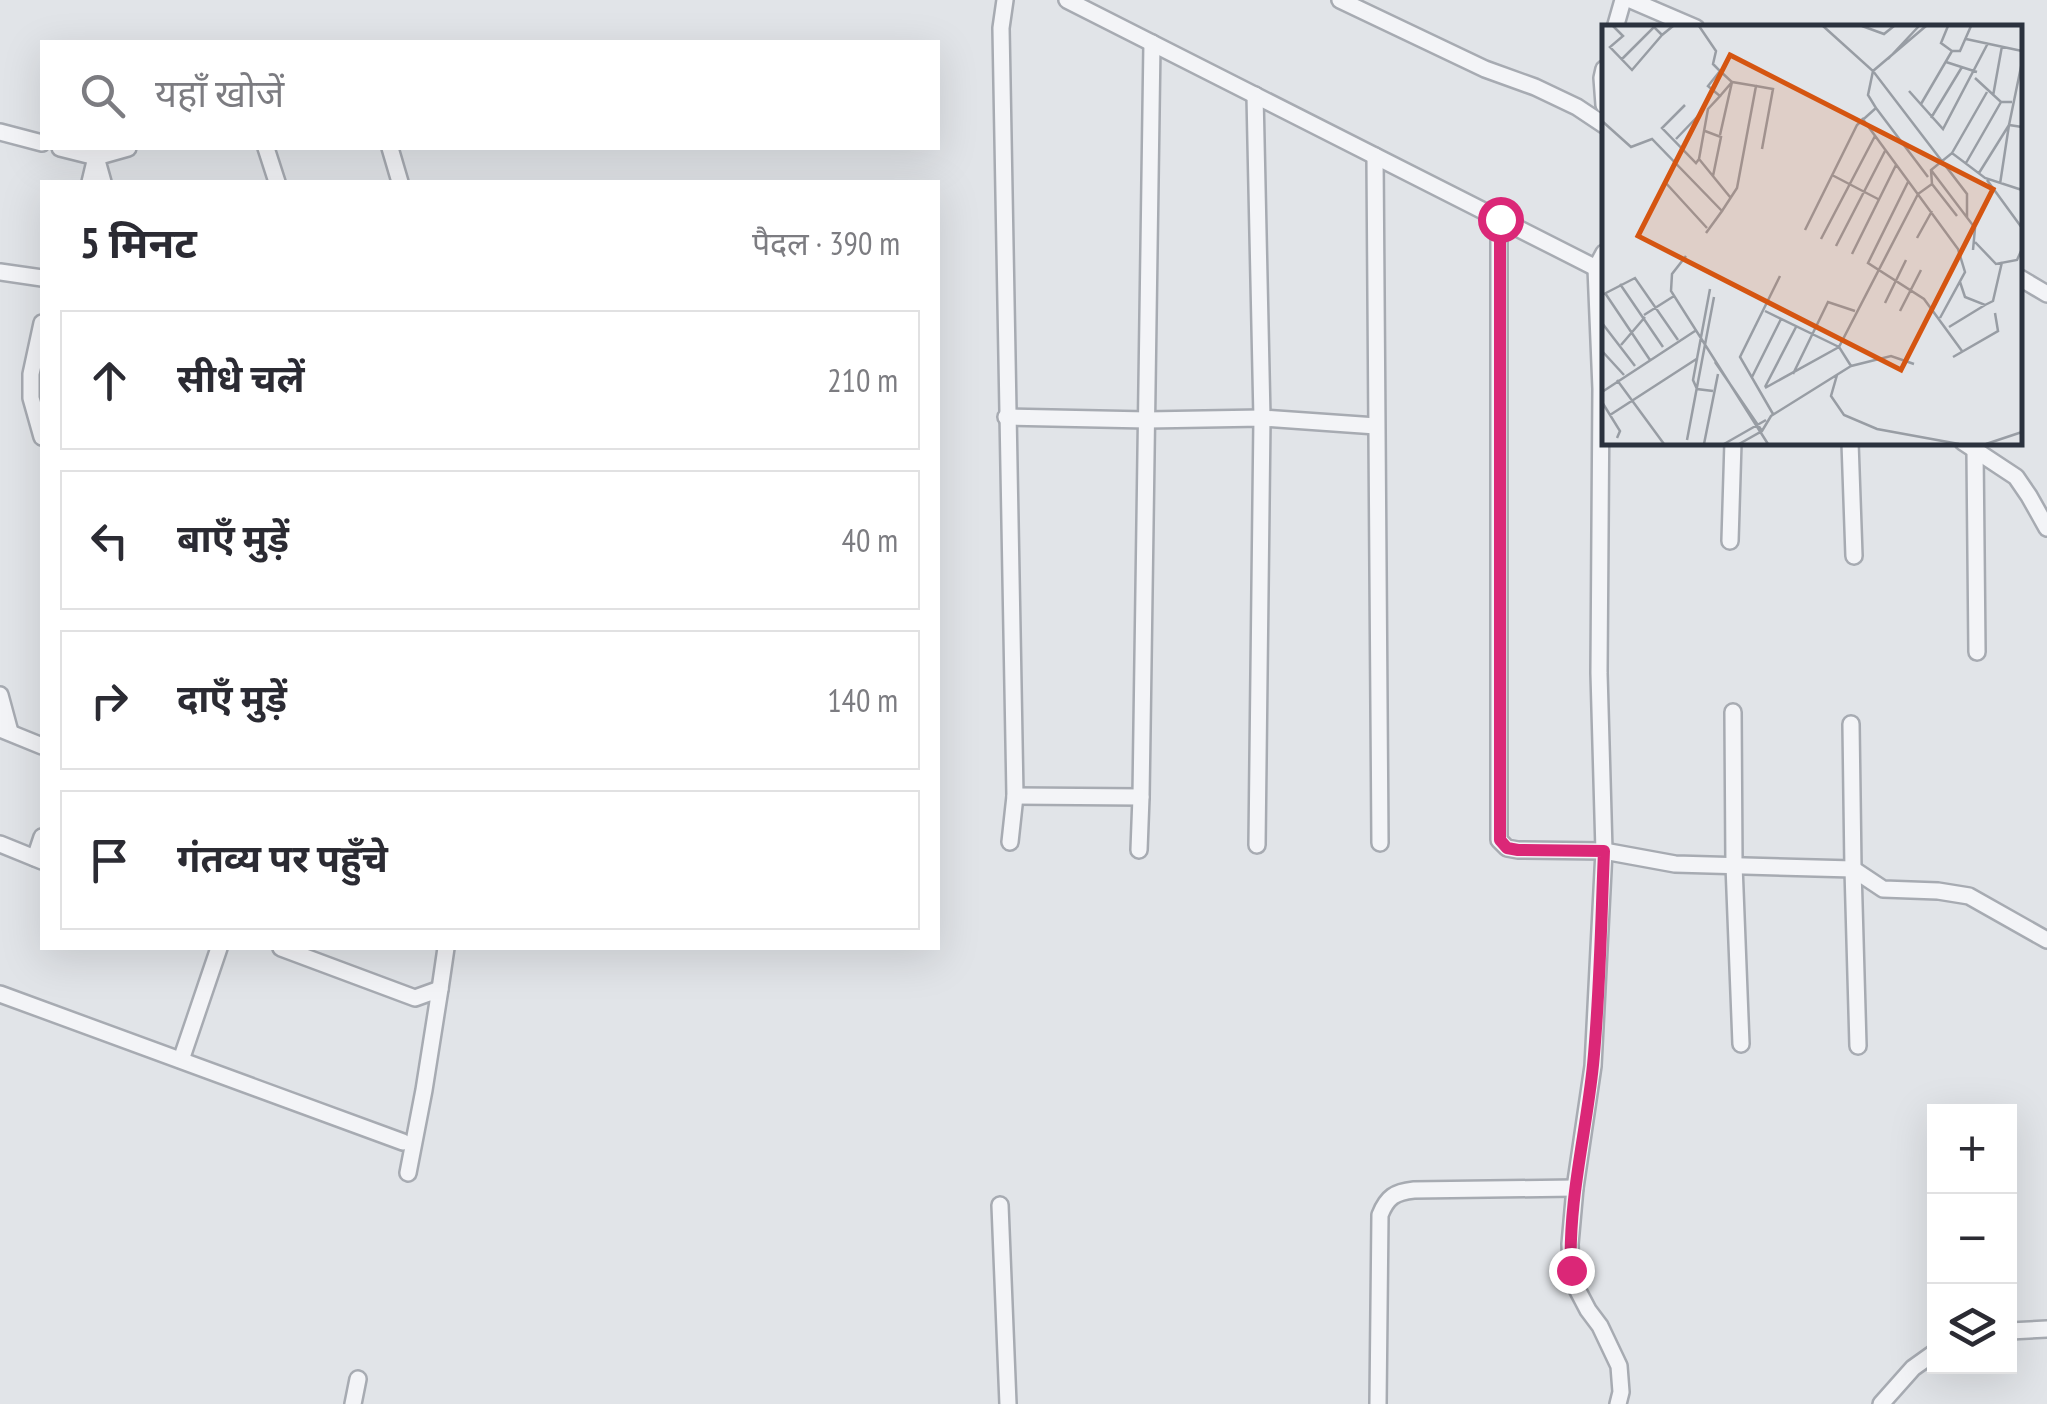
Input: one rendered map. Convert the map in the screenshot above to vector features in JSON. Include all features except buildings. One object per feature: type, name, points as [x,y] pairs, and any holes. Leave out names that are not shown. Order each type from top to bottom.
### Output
[{"type":"street","points":[[1005,0],[1000,28],[1014,796],[1010,842]]},
{"type":"street","points":[[1067,0],[1600,270],[1599,673],[1604,851],[1593,1066],[1570,1244],[1571,1270],[1583,1300],[1619,1366],[1618,1404]]},
{"type":"street","points":[[1340,0],[1484,69],[1535,87],[1602,124]]},
{"type":"street","points":[[1617,25],[1623,0]]},
{"type":"street","points":[[1630,0],[1689,25]]},
{"type":"street","points":[[1139,850],[1152,43]]},
{"type":"street","points":[[1255,95],[1262,418],[1256,845]]},
{"type":"street","points":[[0,132],[40,142]]},
{"type":"street","points":[[68,150],[96,157],[121,150]]},
{"type":"street","points":[[267,150],[276,180]]},
{"type":"street","points":[[391,150],[399,180]]},
{"type":"street","points":[[1374,156],[1380,844]]},
{"type":"street","points":[[90,180],[96,157]]},
{"type":"street","points":[[96,157],[102,180]]},
{"type":"street","points":[[1500,219],[1500,840],[1507,848],[1518,850],[1604,851],[1675,864],[1852,869],[1883,890],[1938,890],[1969,896],[2047,940]]},
{"type":"street","points":[[0,272],[40,278]]},
{"type":"street","points":[[2022,279],[2047,294]]},
{"type":"street","points":[[40,332],[31,374],[31,398],[40,430]]},
{"type":"street","points":[[1006,417],[1262,418],[1376,426]]},
{"type":"street","points":[[1730,542],[1733,445]]},
{"type":"street","points":[[1850,445],[1854,556]]},
{"type":"street","points":[[1969,446],[2016,477],[2047,528]]},
{"type":"street","points":[[1969,446],[1977,652]]},
{"type":"street","points":[[0,695],[5,730],[40,745]]},
{"type":"street","points":[[1733,712],[1741,1044]]},
{"type":"street","points":[[1852,724],[1858,1046]]},
{"type":"street","points":[[1014,796],[1142,796]]},
{"type":"street","points":[[0,844],[39,860]]},
{"type":"street","points":[[181,1060],[218,950]]},
{"type":"street","points":[[286,950],[415,998],[440,989]]},
{"type":"street","points":[[408,1173],[446,950]]},
{"type":"street","points":[[0,994],[403,1142]]},
{"type":"street","points":[[1378,1404],[1380,1215],[1384,1203],[1396,1192],[1414,1190],[1575,1188]]},
{"type":"street","points":[[1000,1205],[1008,1404]]},
{"type":"street","points":[[2017,1331],[2047,1329]]},
{"type":"street","points":[[1881,1404],[1927,1358]]},
{"type":"street","points":[[353,1404],[358,1380]]},
{"type":"route","points":[[1500,219],[1498,828],[1500,840],[1507,848],[1604,851],[1593,1066],[1575,1188],[1571,1270]]}]
